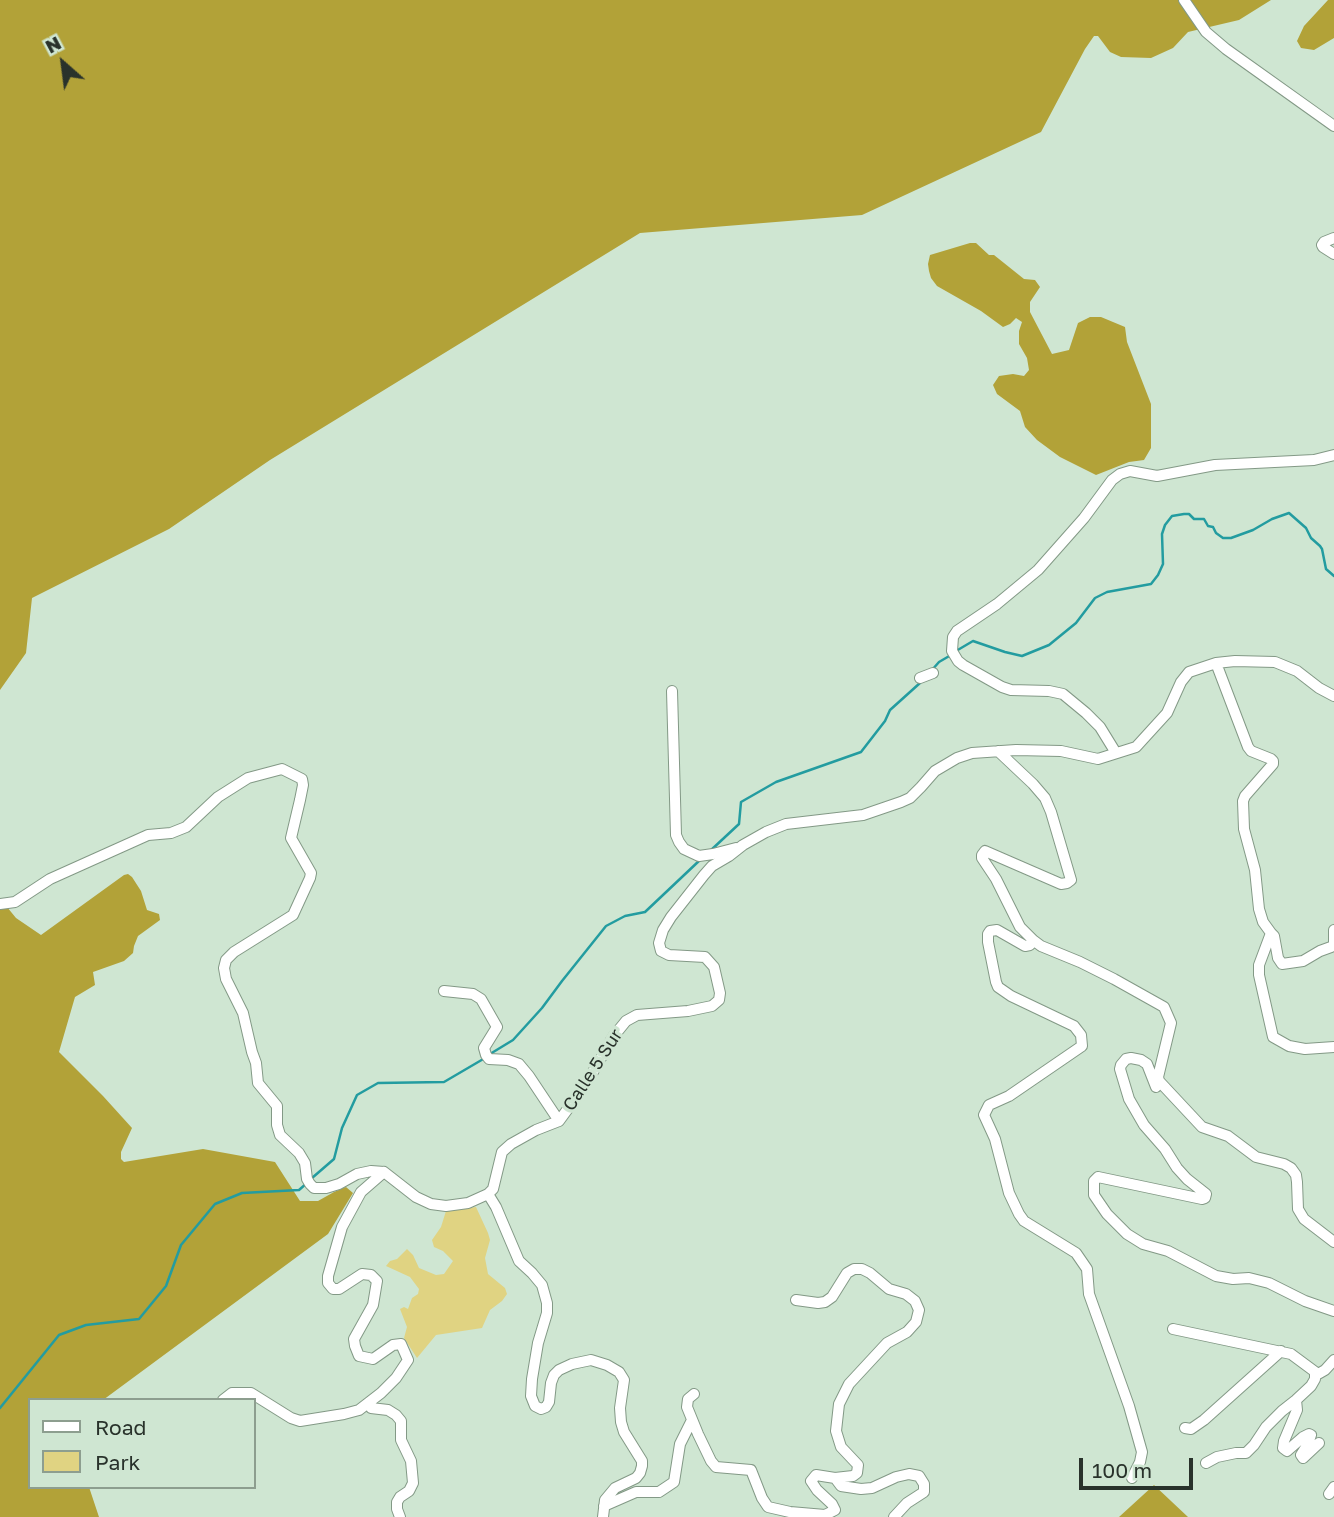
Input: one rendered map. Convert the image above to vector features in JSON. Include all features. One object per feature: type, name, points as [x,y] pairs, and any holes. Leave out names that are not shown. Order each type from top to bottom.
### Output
[{"type":"street","points":[[1184,0],[1206,32],[1226,49],[1334,126]]},
{"type":"street","points":[[1334,238],[1322,245],[1334,254]]},
{"type":"street","points":[[1334,455],[1314,460],[1215,465],[1157,476],[1130,471],[1120,474],[1112,480],[1038,570],[997,604],[957,631],[953,637],[953,653],[963,665],[1002,687],[1063,694],[1100,727],[1116,753],[1136,747],[1158,723],[1167,713],[1181,682],[1189,672],[1216,663],[1275,662],[1297,671],[1318,688],[1334,696]]},
{"type":"street","points":[[1216,663],[1248,747],[1273,761],[1243,801],[1244,830],[1255,870],[1262,922],[1274,936],[1278,958],[1282,964],[1303,961],[1333,946],[1334,930]]},
{"type":"street","points":[[920,678],[933,673]]},
{"type":"street","points":[[672,691],[676,835],[684,849],[699,856],[743,845]]},
{"type":"street","points":[[998,751],[1045,798],[1071,880],[1061,884],[985,851],[982,855],[1020,927],[1041,946],[1103,973],[1164,1007],[1171,1023],[1159,1081],[1202,1127],[1228,1136],[1256,1157],[1291,1168],[1296,1175],[1298,1209],[1304,1219],[1334,1242]]},
{"type":"street","name":"Calle 5 Sur","points":[[488,1194],[493,1189],[502,1152],[536,1130],[559,1121],[626,1021],[637,1014],[688,1011],[712,1006],[719,1000],[714,967],[705,957],[669,955],[661,951],[659,943],[671,917],[712,866],[743,845],[786,824],[863,815],[884,809],[910,797],[934,771],[972,753],[1061,751],[1098,759],[1116,753]]},
{"type":"street","points":[[0,904],[15,902],[50,878],[148,835],[171,833],[186,827],[218,797],[248,778],[282,769],[302,779],[291,838],[311,873],[305,892],[293,915],[234,952],[226,960],[224,968],[226,979],[243,1013],[256,1063],[258,1083],[277,1106],[280,1135],[299,1153],[305,1163],[309,1182],[314,1188],[326,1188],[371,1171],[384,1172],[416,1197],[431,1204],[446,1206],[468,1203],[488,1194],[513,1250],[519,1261],[542,1285],[547,1303],[532,1379],[531,1396],[535,1406],[541,1409],[546,1407],[554,1376],[559,1370],[572,1364],[591,1360],[619,1372],[624,1380],[621,1422],[642,1461],[642,1466],[636,1478],[615,1488],[605,1500],[604,1512]]},
{"type":"street","points":[[1033,940],[1030,945],[1024,946],[997,930],[990,931],[988,942],[998,987],[1074,1026],[1081,1034],[1082,1046],[1009,1096],[989,1105],[984,1115],[995,1139],[1009,1193],[1018,1214],[1024,1221],[1076,1253],[1087,1269],[1088,1293],[1125,1395],[1142,1452],[1132,1478]]},
{"type":"street","points":[[1271,933],[1259,965],[1259,975],[1273,1037],[1289,1046],[1333,1049]]},
{"type":"street","points":[[444,991],[473,994],[481,999],[497,1027],[484,1048],[488,1057],[519,1064],[559,1121]]},
{"type":"street","points":[[1169,1093],[1167,1095],[1160,1092],[1147,1064],[1142,1060],[1126,1059],[1121,1065],[1129,1099],[1144,1125],[1186,1180],[1206,1194],[1205,1198],[1098,1177],[1094,1181],[1094,1195],[1107,1214],[1127,1234],[1143,1244],[1168,1251],[1216,1276],[1269,1283],[1305,1301],[1334,1311]]},
{"type":"street","points":[[226,1398],[232,1393],[251,1393],[300,1421],[359,1410],[396,1378],[408,1360],[401,1344],[393,1345],[373,1359],[359,1356],[354,1339],[373,1305],[377,1281],[371,1275],[362,1274],[339,1289],[333,1289],[328,1283],[342,1227],[362,1192],[384,1172]]},
{"type":"street","points":[[694,1394],[688,1399],[687,1407],[710,1461],[716,1467],[751,1469],[762,1499],[768,1507],[825,1515],[835,1510],[811,1481],[816,1475],[835,1478],[857,1473],[858,1465],[841,1447],[836,1431],[839,1404],[849,1384],[887,1343],[907,1332],[916,1322],[919,1310],[915,1301],[906,1294],[890,1289],[862,1269],[847,1273],[832,1297],[825,1302],[796,1300]]},
{"type":"street","points":[[1173,1329],[1292,1354],[1318,1374],[1334,1360]]},
{"type":"street","points":[[1185,1428],[1191,1429],[1204,1420],[1281,1351]]},
{"type":"street","points":[[1206,1463],[1217,1457],[1246,1453],[1266,1427],[1315,1379],[1315,1373]]},
{"type":"street","points":[[1296,1400],[1297,1410],[1283,1448],[1287,1451],[1303,1437],[1311,1435],[1301,1455],[1303,1458],[1319,1443]]},
{"type":"street","points":[[369,1403],[372,1409],[388,1410],[401,1422],[401,1440],[410,1457],[413,1483],[410,1491],[398,1499],[400,1517]]},
{"type":"street","points":[[604,1512],[636,1492],[659,1492],[674,1482],[680,1444],[692,1420]]},
{"type":"street","points":[[835,1478],[841,1486],[861,1489],[872,1488],[909,1474],[919,1476],[924,1484],[923,1492],[907,1503],[894,1517]]},
{"type":"green space","points":[[476,1207],[490,1240],[485,1258],[488,1274],[505,1288],[507,1294],[490,1310],[482,1328],[436,1335],[417,1358],[404,1338],[407,1327],[400,1309],[408,1309],[419,1289],[410,1277],[386,1266],[407,1249],[419,1268],[436,1275],[444,1274],[453,1261],[443,1251],[434,1247],[432,1240],[441,1227],[446,1211]]},
{"type":"shaded area","points":[[0,0],[1271,0],[1239,20],[1188,32],[1173,48],[1151,58],[1121,57],[1110,52],[1098,36],[1094,36],[1041,132],[862,215],[640,233],[270,460],[169,529],[32,598],[26,653],[0,690]]},
{"type":"shaded area","points":[[1328,0],[1334,0],[1334,38],[1314,50],[1301,48],[1297,41],[1304,26]]},
{"type":"shaded area","points":[[976,243],[989,255],[994,255],[1024,279],[1035,280],[1040,287],[1030,302],[1030,312],[1052,354],[1069,350],[1078,323],[1090,317],[1101,317],[1125,327],[1127,342],[1151,404],[1151,448],[1144,460],[1129,462],[1096,475],[1060,457],[1037,440],[1025,427],[1020,411],[997,394],[993,385],[999,376],[1024,376],[1029,370],[1027,358],[1019,344],[1022,322],[1016,318],[1003,327],[937,286],[929,271],[930,255]]},
{"type":"shaded area","points":[[124,875],[132,877],[141,891],[147,910],[159,914],[160,920],[138,936],[133,953],[124,961],[93,972],[95,985],[75,997],[59,1052],[132,1128],[121,1152],[121,1159],[124,1162],[203,1149],[275,1162],[300,1201],[318,1201],[346,1187],[353,1193],[328,1234],[106,1398],[28,1398],[28,1489],[90,1489],[99,1517],[0,1517],[0,908],[7,907],[16,918],[41,935]]},
{"type":"shaded area","points":[[1154,1485],[1188,1517],[1119,1517]]},
{"type":"waterway","points":[[956,651],[973,641],[1022,656],[1049,645],[1076,623],[1095,598],[1107,592],[1151,584],[1163,564],[1162,534],[1172,516],[1189,514],[1194,519],[1204,519],[1208,526],[1213,527],[1223,538],[1231,538],[1289,513],[1306,528],[1311,538],[1320,546],[1326,569],[1334,576]]},
{"type":"waterway","points":[[932,670],[951,655]]},
{"type":"waterway","points":[[710,851],[739,824],[741,802],[776,782],[861,752],[885,721],[890,710],[920,683]]},
{"type":"waterway","points":[[490,1054],[513,1040],[542,1008],[606,926],[625,916],[645,912],[700,860]]},
{"type":"waterway","points":[[312,1178],[334,1159],[342,1128],[357,1095],[378,1083],[444,1082],[485,1058]]},
{"type":"waterway","points":[[0,1408],[59,1335],[86,1325],[139,1319],[166,1286],[181,1245],[215,1204],[242,1193],[299,1190],[307,1183]]}]
